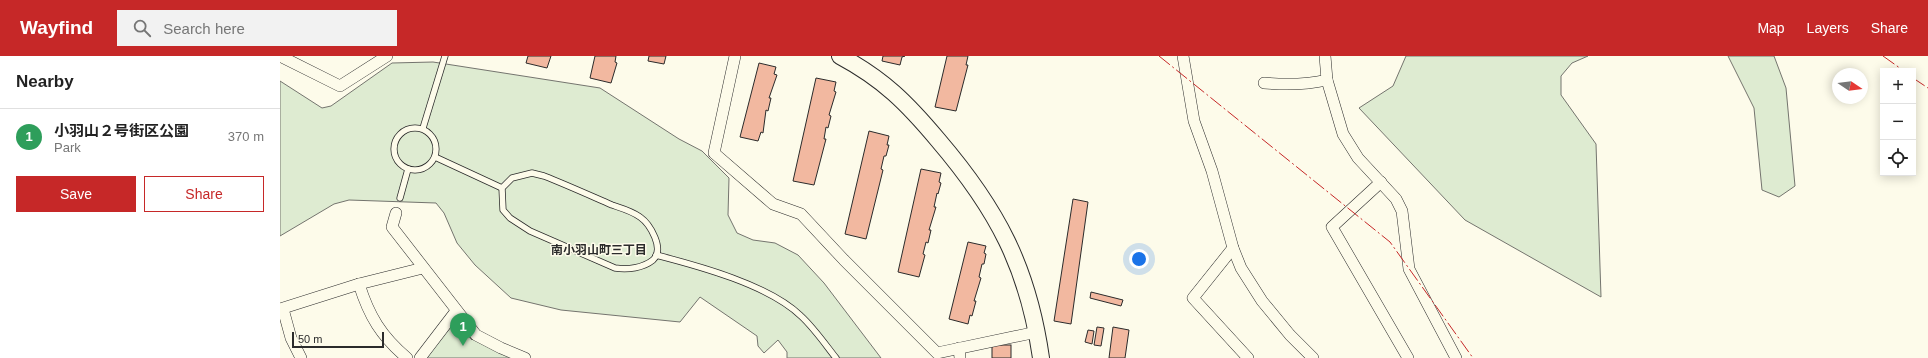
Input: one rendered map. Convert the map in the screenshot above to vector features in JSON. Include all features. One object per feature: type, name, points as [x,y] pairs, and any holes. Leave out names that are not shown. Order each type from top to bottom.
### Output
[{"type":"street","points":[[280,56],[340,86],[387,56]]},
{"type":"street","points":[[735,56],[714,152],[773,204],[801,214],[934,355],[959,353],[1037,332]]},
{"type":"street","points":[[840,56],[860,67],[908,105],[976,186],[992,211],[1014,254],[1027,291],[1037,332],[1041,358]]},
{"type":"street","points":[[1183,56],[1194,121],[1212,171],[1233,248],[1241,268],[1262,301],[1290,335],[1313,358]]},
{"type":"street","points":[[1325,56],[1327,80],[1343,134],[1358,158],[1396,199],[1402,210],[1409,269],[1456,358]]},
{"type":"street","points":[[1264,83],[1301,85],[1327,80]]},
{"type":"street","points":[[1381,182],[1332,227],[1408,358]]},
{"type":"street","points":[[396,213],[392,228],[476,335],[525,358]]},
{"type":"street","points":[[1233,248],[1193,298],[1248,358]]},
{"type":"street","points":[[301,358],[291,338],[281,309],[359,284],[423,268]]},
{"type":"street","points":[[359,284],[365,305],[374,322],[389,342],[407,358]]},
{"type":"street","points":[[420,358],[456,311]]},
{"type":"lane","points":[[423,128],[445,56]]},
{"type":"lane","points":[[410,128],[423,128],[429,132],[436,144],[435,157],[430,164],[424,168],[416,170],[408,169],[397,160],[394,148],[395,141],[398,135],[410,128]]},
{"type":"lane","points":[[435,157],[502,188]]},
{"type":"lane","points":[[400,198],[408,169]]},
{"type":"lane","points":[[532,173],[544,176],[640,217],[654,234],[657,244],[656,255],[653,260],[640,266],[624,269],[615,268],[530,231],[510,218],[503,210],[502,188],[512,178],[520,174],[532,173]]},
{"type":"lane","points":[[656,255],[720,273],[764,292],[786,304],[801,315],[814,329],[836,358]]},
{"type":"green space","points":[[1406,56],[1588,56],[1572,63],[1561,76],[1561,95],[1596,144],[1601,297],[1465,220],[1359,108],[1393,86]]},
{"type":"green space","points":[[1728,56],[1774,56],[1786,88],[1795,186],[1779,197],[1762,190],[1754,108]]},
{"type":"green space","points":[[433,62],[600,88],[679,139],[702,151],[729,178],[728,215],[737,233],[753,240],[775,243],[798,255],[824,283],[881,358],[787,358],[787,352],[778,340],[764,353],[758,346],[757,336],[700,297],[680,322],[561,310],[511,298],[475,265],[457,243],[444,213],[436,203],[349,200],[334,204],[280,236],[280,81],[322,108],[331,106],[392,63]]},
{"type":"green space","points":[[458,324],[472,340],[475,337],[519,358],[427,358],[449,325]]},
{"type":"building","points":[[528,56],[551,56],[547,68],[526,63]]},
{"type":"building","points":[[595,56],[616,56],[615,62],[617,63],[611,83],[590,78]]},
{"type":"building","points":[[649,56],[666,56],[664,64],[648,61]]},
{"type":"building","points":[[883,56],[905,56],[902,57],[900,65],[882,61]]},
{"type":"building","points":[[947,56],[968,56],[966,65],[968,65],[956,111],[935,107]]},
{"type":"building","points":[[759,63],[776,67],[774,74],[777,75],[769,98],[771,98],[768,111],[766,110],[763,133],[761,132],[758,141],[740,137]]},
{"type":"building","points":[[816,78],[836,82],[834,91],[836,92],[829,115],[831,116],[828,128],[826,127],[824,139],[826,139],[814,185],[793,181]]},
{"type":"building","points":[[869,131],[889,136],[887,145],[889,145],[886,156],[884,156],[881,169],[883,170],[866,239],[845,234]]},
{"type":"building","points":[[921,169],[941,173],[939,182],[941,183],[938,194],[937,193],[934,207],[936,207],[929,230],[931,230],[928,243],[926,242],[923,254],[925,255],[919,277],[898,272]]},
{"type":"building","points":[[1073,199],[1088,202],[1071,324],[1054,321]]},
{"type":"building","points":[[968,242],[986,246],[984,253],[986,254],[979,277],[981,278],[974,301],[976,301],[968,324],[949,319]]},
{"type":"building","points":[[1091,292],[1123,300],[1121,306],[1090,298]]},
{"type":"building","points":[[1097,327],[1104,328],[1101,346],[1094,345]]},
{"type":"building","points":[[1113,327],[1129,330],[1125,358],[1109,358]]},
{"type":"building","points":[[1088,330],[1094,331],[1092,344],[1085,342]]},
{"type":"building","points":[[992,345],[1011,345],[1011,358],[992,358]]},
{"type":"power","points":[[1159,56],[1390,242],[1473,358]]},
{"type":"power","points":[[1883,56],[1900,68]]},
{"type":"power","points":[[1916,80],[1928,88]]},
{"type":"place","name":"小羽山２号街区公園","points":[[463,346]]},
{"type":"district","name":"南小羽山町三丁目","points":[[599,250]]}]
